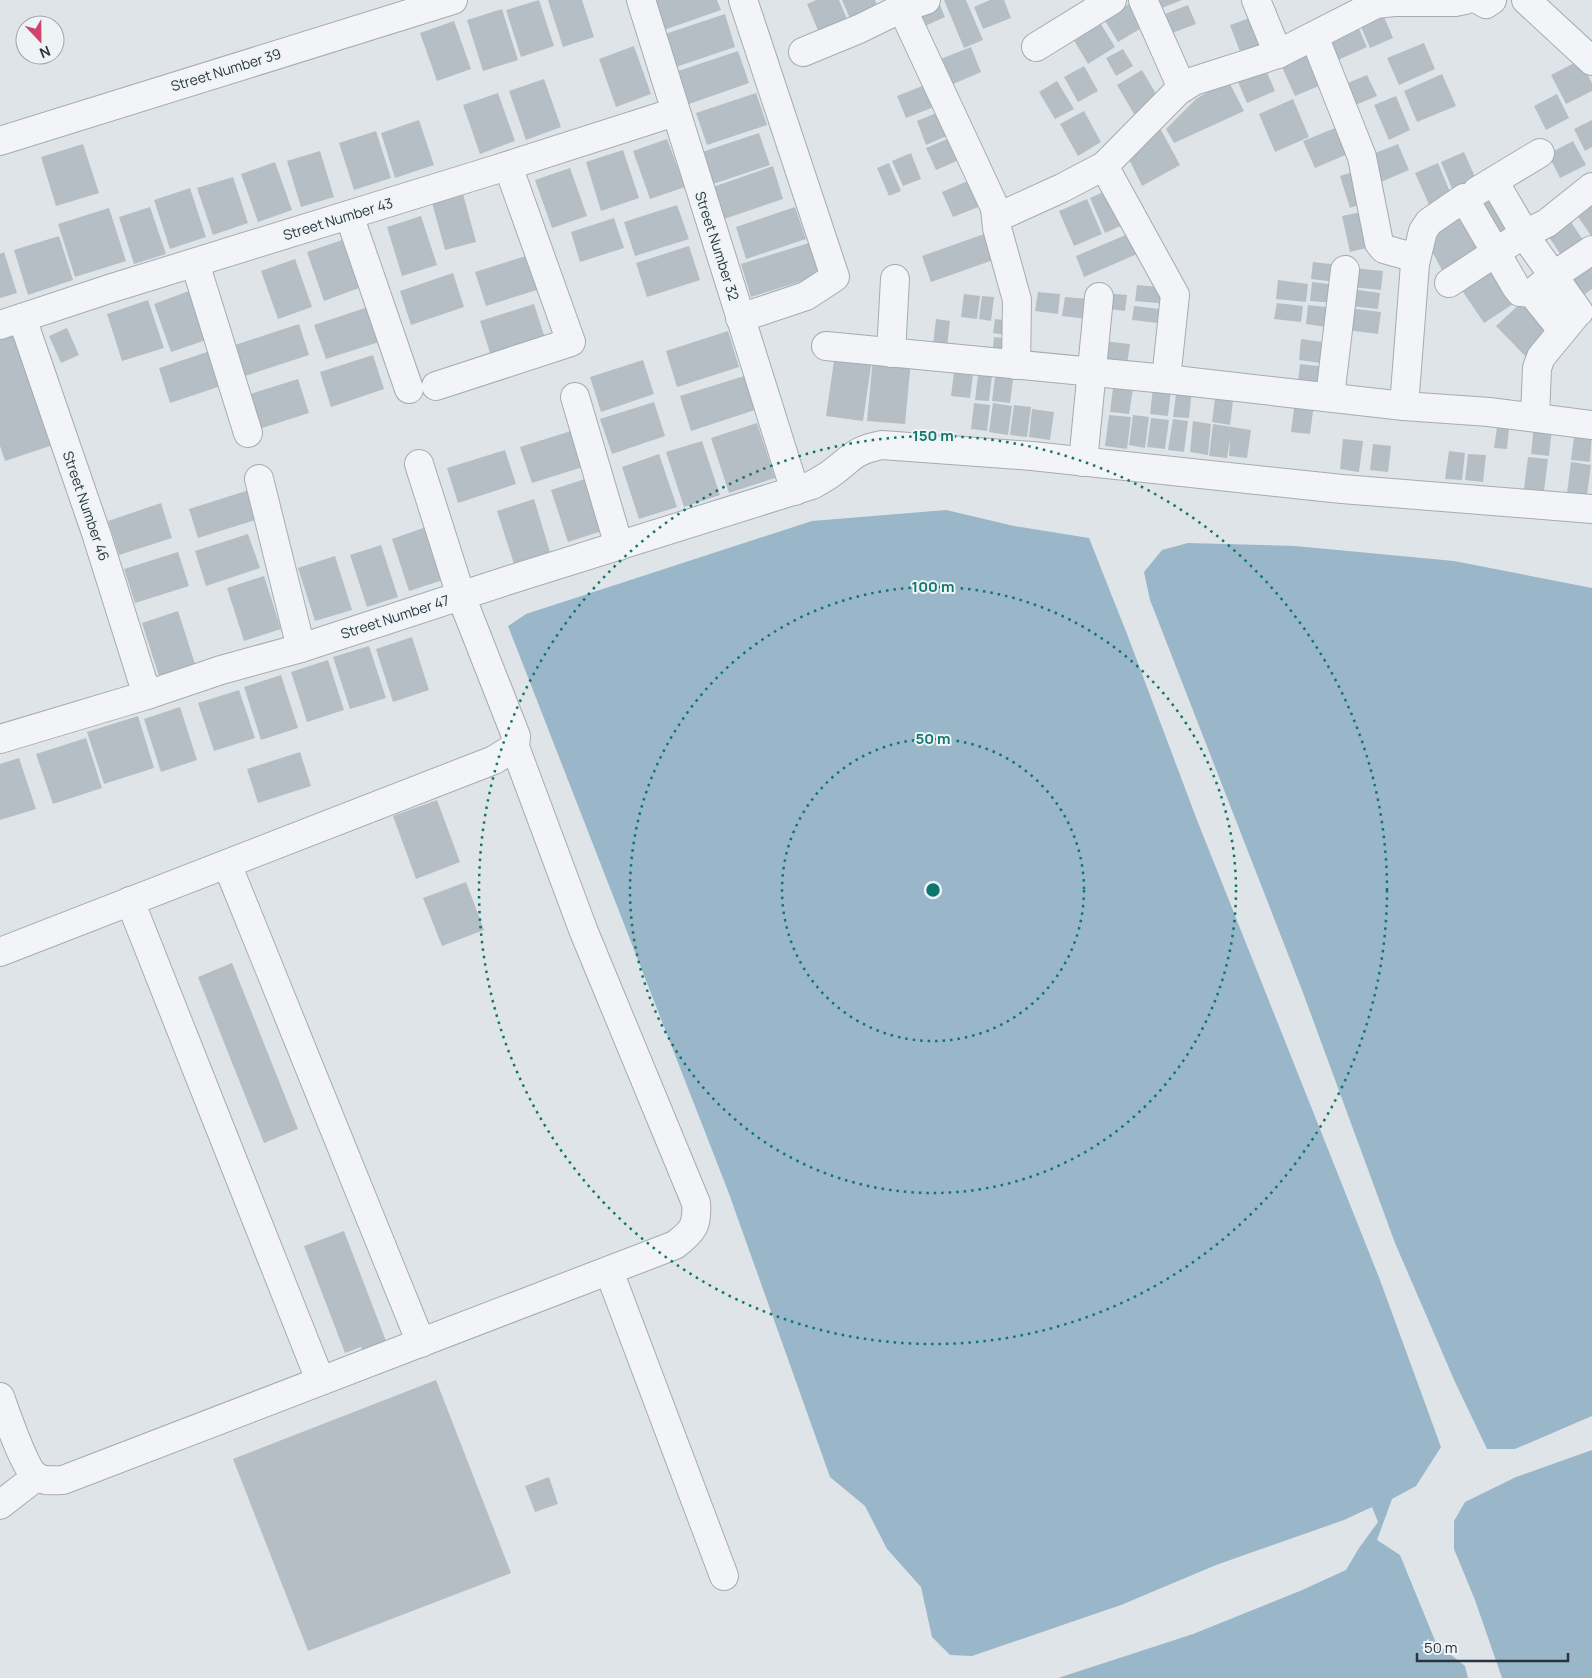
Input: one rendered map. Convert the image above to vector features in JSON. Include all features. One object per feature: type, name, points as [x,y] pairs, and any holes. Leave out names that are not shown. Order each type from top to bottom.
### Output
[{"type":"street","name":"Street Number 39","points":[[0,141],[453,0]]},
{"type":"street","name":"Street Number 32","points":[[641,0],[792,491]]},
{"type":"street","points":[[740,318],[806,296],[835,277],[743,0]]},
{"type":"street","points":[[1036,47],[1112,0]]},
{"type":"street","points":[[1143,0],[1182,88]]},
{"type":"street","points":[[1256,0],[1278,54]]},
{"type":"street","points":[[995,208],[1002,214],[1007,213],[1104,166],[1182,88],[1194,81],[1278,54],[1376,4],[1394,2],[1456,2],[1465,0]]},
{"type":"street","points":[[1479,0],[1486,4],[1492,0]]},
{"type":"street","points":[[1526,0],[1592,61]]},
{"type":"street","points":[[802,52],[914,4],[995,208],[997,228],[1017,300],[1016,365]]},
{"type":"street","points":[[1314,36],[1362,157],[1379,243],[1384,250],[1416,258]]},
{"type":"street","name":"Street Number 43","points":[[11,322],[675,112]]},
{"type":"street","points":[[1540,154],[1482,188],[1524,234],[1578,314]]},
{"type":"street","points":[[436,386],[571,342],[508,166]]},
{"type":"street","points":[[1104,166],[1175,295],[1166,379]]},
{"type":"street","points":[[1449,283],[1524,234],[1546,223],[1592,187]]},
{"type":"street","points":[[1404,406],[1416,258],[1425,225],[1464,198],[1520,292],[1532,293],[1578,314]]},
{"type":"street","points":[[349,215],[409,389]]},
{"type":"street","points":[[1532,293],[1553,276],[1592,250]]},
{"type":"street","points":[[195,263],[248,433]]},
{"type":"street","points":[[1330,397],[1345,270]]},
{"type":"street","points":[[891,353],[895,279]]},
{"type":"street","points":[[1083,462],[1098,297]]},
{"type":"street","points":[[1534,417],[1537,368],[1541,357],[1578,314]]},
{"type":"street","name":"Street Number 46","points":[[11,322],[96,533],[147,695]]},
{"type":"street","points":[[826,346],[1166,379],[1404,406],[1489,412],[1592,425]]},
{"type":"street","points":[[575,397],[620,546]]},
{"type":"street","name":"Street Number 47","points":[[0,739],[147,695],[222,670],[301,648],[812,485],[854,454],[882,445],[1083,462],[1342,489],[1592,509]]},
{"type":"street","points":[[0,1397],[27,1465],[36,1477],[46,1481],[63,1480],[320,1380],[421,1344],[609,1271],[674,1245],[691,1233],[697,1217],[696,1203],[584,932],[515,747],[516,736],[461,596],[419,464]]},
{"type":"street","points":[[259,479],[301,648]]},
{"type":"street","points":[[0,952],[494,760],[515,747]]},
{"type":"street","points":[[227,864],[421,1344]]},
{"type":"street","points":[[130,901],[320,1380]]},
{"type":"street","points":[[609,1271],[724,1576]]},
{"type":"street","points":[[0,1505],[36,1477]]},
{"type":"water","points":[[946,510],[1014,526],[1089,538],[1197,820],[1380,1280],[1441,1447],[1416,1486],[1392,1499],[1377,1540],[1400,1555],[1436,1643],[1465,1666],[1468,1678],[1058,1678],[1193,1634],[1300,1591],[1346,1570],[1378,1522],[1372,1507],[1344,1520],[1216,1565],[1121,1605],[972,1656],[950,1655],[932,1637],[921,1587],[887,1549],[865,1506],[830,1477],[728,1191],[508,626],[526,614],[812,521]]},
{"type":"water","points":[[1188,543],[1295,546],[1454,561],[1592,588],[1592,1416],[1515,1449],[1487,1449],[1455,1382],[1395,1243],[1302,990],[1150,600],[1144,572],[1162,550]]},
{"type":"water","points":[[1592,1450],[1592,1678],[1502,1678],[1475,1600],[1454,1549],[1454,1521],[1465,1502],[1516,1477]]},
{"type":"building","points":[[539,0],[554,46],[521,57],[506,10]]},
{"type":"building","points":[[548,0],[582,0],[594,37],[563,47]]},
{"type":"building","points":[[651,0],[717,0],[721,10],[661,31]]},
{"type":"building","points":[[816,0],[839,0],[849,24],[820,35],[807,4]]},
{"type":"building","points":[[842,0],[875,0],[879,11],[852,23]]},
{"type":"building","points":[[938,0],[945,17],[923,27],[915,8]]},
{"type":"building","points":[[944,0],[966,0],[983,40],[964,48]]},
{"type":"building","points":[[990,0],[1004,0],[1011,18],[983,29],[974,7]]},
{"type":"building","points":[[1159,0],[1182,0],[1162,8]]},
{"type":"building","points":[[1134,1],[1148,24],[1118,42],[1104,19]]},
{"type":"building","points":[[1188,5],[1196,24],[1172,33],[1165,14]]},
{"type":"building","points":[[502,9],[518,60],[483,71],[467,20]]},
{"type":"building","points":[[1382,12],[1393,38],[1370,48],[1359,22]]},
{"type":"building","points":[[725,14],[735,47],[676,67],[665,34]]},
{"type":"building","points":[[1258,15],[1270,46],[1242,57],[1230,25]]},
{"type":"building","points":[[454,21],[471,69],[437,81],[420,33]]},
{"type":"building","points":[[1099,21],[1115,47],[1088,64],[1072,37]]},
{"type":"building","points":[[1357,24],[1367,47],[1338,60],[1328,37]]},
{"type":"building","points":[[1424,43],[1435,69],[1399,85],[1387,58]]},
{"type":"building","points":[[634,46],[651,94],[616,107],[599,59]]},
{"type":"building","points":[[971,47],[981,72],[944,88],[933,62]]},
{"type":"building","points":[[1123,49],[1133,66],[1116,76],[1106,58]]},
{"type":"building","points":[[738,51],[749,83],[689,104],[678,71]]},
{"type":"building","points":[[1313,52],[1326,83],[1295,96],[1281,65]]},
{"type":"building","points":[[1580,60],[1592,83],[1592,91],[1566,104],[1551,75]]},
{"type":"building","points":[[1263,63],[1275,91],[1247,103],[1235,75]]},
{"type":"building","points":[[1084,66],[1098,91],[1078,102],[1064,77]]},
{"type":"building","points":[[1142,70],[1159,99],[1134,114],[1117,85]]},
{"type":"building","points":[[1442,74],[1456,106],[1417,122],[1404,91]]},
{"type":"building","points":[[1367,75],[1377,96],[1353,106],[1343,85]]},
{"type":"building","points":[[544,79],[561,127],[526,140],[509,91]]},
{"type":"building","points":[[1057,81],[1074,109],[1055,119],[1039,92]]},
{"type":"building","points":[[1229,82],[1244,111],[1174,143],[1166,129],[1196,99]]},
{"type":"building","points":[[930,83],[939,105],[906,118],[897,96]]},
{"type":"building","points":[[498,93],[515,141],[480,154],[463,105]]},
{"type":"building","points":[[756,93],[767,125],[707,145],[696,113]]},
{"type":"building","points":[[1557,94],[1569,118],[1546,130],[1534,106]]},
{"type":"building","points":[[1396,96],[1410,130],[1389,140],[1374,105]]},
{"type":"building","points":[[1293,99],[1309,137],[1275,152],[1259,114]]},
{"type":"building","points":[[946,109],[956,132],[926,145],[917,121]]},
{"type":"building","points":[[1084,111],[1101,142],[1078,156],[1060,124]]},
{"type":"building","points":[[419,120],[434,165],[395,178],[381,133]]},
{"type":"building","points":[[1592,120],[1592,147],[1585,151],[1574,129]]},
{"type":"building","points":[[1345,124],[1357,150],[1315,168],[1303,141]]},
{"type":"building","points":[[1160,128],[1180,165],[1142,186],[1127,155]]},
{"type":"building","points":[[376,131],[391,178],[354,190],[339,143]]},
{"type":"building","points":[[759,133],[770,165],[710,185],[699,153]]},
{"type":"building","points":[[957,135],[966,157],[936,170],[926,148]]},
{"type":"building","points":[[667,139],[685,187],[650,199],[633,151]]},
{"type":"building","points":[[1573,141],[1586,165],[1560,178],[1548,154]]},
{"type":"building","points":[[83,144],[99,193],[56,206],[41,157]]},
{"type":"building","points":[[1398,144],[1409,170],[1381,182],[1370,155]]},
{"type":"building","points":[[623,150],[639,198],[601,211],[586,162]]},
{"type":"building","points":[[320,151],[334,197],[301,207],[287,161]]},
{"type":"building","points":[[1464,152],[1479,186],[1455,196],[1441,162]]},
{"type":"building","points":[[911,153],[921,179],[903,186],[892,161]]},
{"type":"building","points":[[275,162],[292,210],[258,222],[241,174]]},
{"type":"building","points":[[889,163],[901,191],[889,196],[877,168]]},
{"type":"building","points":[[1438,163],[1453,199],[1431,209],[1415,173]]},
{"type":"building","points":[[773,166],[783,199],[724,219],[713,187]]},
{"type":"building","points":[[570,168],[587,216],[552,228],[535,180]]},
{"type":"building","points":[[1359,170],[1369,201],[1350,208],[1340,176]]},
{"type":"building","points":[[233,177],[248,223],[213,235],[197,188]]},
{"type":"building","points":[[975,178],[986,204],[953,217],[942,192]]},
{"type":"building","points":[[190,188],[206,237],[170,249],[154,200]]},
{"type":"building","points":[[1112,188],[1127,223],[1105,233],[1090,198]]},
{"type":"building","points":[[462,190],[476,242],[445,250],[431,199]]},
{"type":"building","points":[[1496,190],[1518,233],[1495,245],[1472,202]]},
{"type":"building","points":[[1592,194],[1592,237],[1572,208]]},
{"type":"building","points":[[1087,199],[1102,234],[1074,246],[1059,211]]},
{"type":"building","points":[[677,205],[689,239],[635,256],[624,222]]},
{"type":"building","points":[[150,207],[166,254],[134,264],[119,217]]},
{"type":"building","points":[[795,207],[806,239],[746,259],[736,227]]},
{"type":"building","points":[[109,208],[126,261],[75,277],[58,224]]},
{"type":"building","points":[[1371,210],[1379,245],[1350,252],[1342,216]]},
{"type":"building","points":[[1470,214],[1490,253],[1445,276],[1425,238],[1447,222]]},
{"type":"building","points":[[421,216],[437,265],[402,276],[387,227]]},
{"type":"building","points":[[1567,216],[1589,249],[1567,264],[1545,231]]},
{"type":"building","points":[[614,218],[624,248],[580,262],[571,232]]},
{"type":"building","points":[[1135,231],[1144,251],[1084,277],[1076,256]]},
{"type":"building","points":[[987,233],[996,259],[931,282],[922,256]]},
{"type":"building","points":[[59,236],[73,280],[28,295],[14,250]]},
{"type":"building","points":[[342,240],[359,288],[324,301],[307,252]]},
{"type":"building","points":[[812,242],[822,275],[751,297],[741,264]]},
{"type":"building","points":[[689,246],[700,280],[647,297],[636,263]]},
{"type":"building","points":[[4,252],[17,293],[0,298],[0,254]]},
{"type":"building","points":[[529,255],[540,289],[486,306],[475,272]]},
{"type":"building","points":[[1592,257],[1592,289],[1581,297],[1563,274]]},
{"type":"building","points":[[295,259],[312,307],[278,319],[261,271]]},
{"type":"building","points":[[1495,261],[1521,299],[1484,323],[1459,286]]},
{"type":"building","points":[[1313,262],[1339,265],[1336,282],[1311,279]]},
{"type":"building","points":[[1354,268],[1383,271],[1381,290],[1352,287]]},
{"type":"building","points":[[453,273],[464,307],[411,325],[400,291]]},
{"type":"building","points":[[1278,280],[1308,284],[1306,302],[1276,299]]},
{"type":"building","points":[[1312,282],[1337,285],[1335,303],[1310,301]]},
{"type":"building","points":[[1137,285],[1170,288],[1168,304],[1135,301]]},
{"type":"building","points":[[1351,289],[1380,293],[1378,309],[1349,306]]},
{"type":"building","points":[[189,291],[206,340],[171,352],[154,304]]},
{"type":"building","points":[[1038,292],[1060,294],[1058,314],[1035,311]]},
{"type":"building","points":[[1104,293],[1127,295],[1125,311],[1102,308]]},
{"type":"building","points":[[964,294],[980,296],[977,319],[961,317]]},
{"type":"building","points":[[982,296],[994,297],[991,321],[979,319]]},
{"type":"building","points":[[1065,297],[1089,299],[1087,319],[1062,316]]},
{"type":"building","points":[[1525,299],[1556,331],[1528,359],[1496,326]]},
{"type":"building","points":[[148,300],[164,348],[122,361],[107,314]]},
{"type":"building","points":[[1277,303],[1303,306],[1301,322],[1274,319]]},
{"type":"building","points":[[534,304],[545,338],[491,356],[480,321]]},
{"type":"building","points":[[1308,305],[1335,308],[1333,328],[1306,324]]},
{"type":"building","points":[[1134,306],[1160,309],[1158,323],[1132,320]]},
{"type":"building","points":[[368,307],[379,342],[326,359],[314,325]]},
{"type":"building","points":[[1349,308],[1381,312],[1378,334],[1347,330]]},
{"type":"building","points":[[936,319],[950,321],[947,347],[933,345]]},
{"type":"building","points":[[995,319],[1013,321],[1012,336],[993,333]]},
{"type":"building","points":[[299,324],[309,355],[245,376],[235,345]]},
{"type":"building","points":[[67,328],[79,355],[61,363],[49,336]]},
{"type":"building","points":[[18,330],[56,444],[5,461],[0,446],[0,336]]},
{"type":"building","points":[[728,331],[739,367],[677,387],[666,351]]},
{"type":"building","points":[[994,337],[1012,339],[1011,350],[993,348]]},
{"type":"building","points":[[1301,339],[1330,343],[1328,364],[1299,360]]},
{"type":"building","points":[[1104,341],[1130,344],[1127,365],[1102,362]]},
{"type":"building","points":[[213,350],[224,385],[170,403],[159,368]]},
{"type":"building","points":[[835,354],[872,359],[863,421],[826,416]]},
{"type":"building","points":[[373,355],[384,389],[331,407],[320,372]]},
{"type":"building","points":[[873,358],[911,361],[905,424],[867,421]]},
{"type":"building","points":[[643,360],[654,394],[601,412],[590,377]]},
{"type":"building","points":[[955,364],[974,367],[970,398],[951,396]]},
{"type":"building","points":[[1300,364],[1328,367],[1326,385],[1298,381]]},
{"type":"building","points":[[979,367],[993,368],[989,401],[975,400]]},
{"type":"building","points":[[996,369],[1014,371],[1010,403],[992,401]]},
{"type":"building","points":[[744,376],[755,410],[691,431],[680,396]]},
{"type":"building","points":[[298,379],[309,413],[256,430],[244,396]]},
{"type":"building","points":[[1114,380],[1134,382],[1129,414],[1110,412]]},
{"type":"building","points":[[1177,387],[1192,389],[1189,418],[1173,417]]},
{"type":"building","points":[[1153,388],[1171,390],[1168,416],[1150,414]]},
{"type":"building","points":[[1216,391],[1234,393],[1230,425],[1212,422]]},
{"type":"building","points":[[1295,401],[1314,404],[1310,434],[1291,432]]},
{"type":"building","points":[[654,402],[665,436],[612,454],[600,419]]},
{"type":"building","points":[[974,403],[990,405],[987,431],[971,429]]},
{"type":"building","points":[[993,403],[1012,406],[1008,435],[989,432]]},
{"type":"building","points":[[1014,405],[1031,407],[1027,437],[1010,435]]},
{"type":"building","points":[[1032,409],[1054,412],[1050,440],[1029,437]]},
{"type":"building","points":[[1109,415],[1131,417],[1127,449],[1105,446]]},
{"type":"building","points":[[1133,415],[1149,417],[1145,448],[1129,445]]},
{"type":"building","points":[[1151,418],[1169,420],[1165,449],[1147,447]]},
{"type":"building","points":[[1173,419],[1188,421],[1184,452],[1168,450]]},
{"type":"building","points":[[1193,421],[1211,424],[1208,455],[1190,452]]},
{"type":"building","points":[[757,423],[775,478],[729,493],[711,438]]},
{"type":"building","points":[[1213,424],[1251,430],[1247,458],[1229,456],[1230,439],[1227,458],[1209,456]]},
{"type":"building","points":[[1534,426],[1552,428],[1549,456],[1531,454]]},
{"type":"building","points":[[1497,428],[1509,429],[1507,449],[1494,448]]},
{"type":"building","points":[[574,430],[586,466],[532,483],[520,447]]},
{"type":"building","points":[[1575,430],[1592,432],[1590,462],[1571,460]]},
{"type":"building","points":[[1343,439],[1363,441],[1359,472],[1340,469]]},
{"type":"building","points":[[702,441],[720,495],[684,507],[666,452]]},
{"type":"building","points":[[1373,444],[1391,446],[1388,472],[1370,470]]},
{"type":"building","points":[[505,450],[516,484],[458,503],[447,468]]},
{"type":"building","points":[[1449,451],[1465,453],[1462,480],[1445,479]]},
{"type":"building","points":[[659,454],[677,507],[639,519],[622,467]]},
{"type":"building","points":[[1468,454],[1486,455],[1483,482],[1465,480]]},
{"type":"building","points":[[1528,457],[1548,459],[1544,491],[1524,489]]},
{"type":"building","points":[[1571,462],[1591,465],[1587,495],[1567,493]]},
{"type":"building","points":[[588,478],[605,530],[568,542],[551,490]]},
{"type":"building","points":[[249,490],[258,519],[198,538],[189,509]]},
{"type":"building","points":[[534,499],[550,552],[514,564],[497,511]]},
{"type":"building","points":[[161,503],[172,538],[119,555],[108,521]]},
{"type":"building","points":[[426,527],[443,580],[409,591],[392,539]]},
{"type":"building","points":[[248,534],[260,568],[206,586],[195,551]]},
{"type":"building","points":[[381,545],[398,597],[367,607],[350,555]]},
{"type":"building","points":[[178,552],[189,586],[135,603],[124,569]]},
{"type":"building","points":[[335,556],[352,610],[315,621],[298,568]]},
{"type":"building","points":[[264,576],[281,629],[244,641],[227,588]]},
{"type":"building","points":[[178,611],[195,664],[159,676],[142,623]]},
{"type":"building","points":[[412,637],[429,690],[393,702],[376,649]]},
{"type":"building","points":[[369,646],[386,698],[350,709],[333,657]]},
{"type":"building","points":[[328,660],[344,710],[307,722],[291,672]]},
{"type":"building","points":[[281,675],[298,728],[261,740],[244,687]]},
{"type":"building","points":[[239,690],[255,738],[214,751],[198,703]]},
{"type":"building","points":[[180,707],[197,760],[161,772],[144,719]]},
{"type":"building","points":[[138,716],[154,768],[104,784],[87,732]]},
{"type":"building","points":[[86,738],[102,788],[53,804],[36,754]]},
{"type":"building","points":[[300,752],[311,786],[258,803],[247,769]]},
{"type":"building","points":[[19,758],[36,809],[0,820],[0,764]]},
{"type":"building","points":[[437,800],[460,862],[416,879],[393,816]]},
{"type":"building","points":[[466,882],[484,930],[442,946],[423,898]]},
{"type":"building","points":[[232,963],[298,1129],[264,1143],[198,977]]},
{"type":"building","points":[[344,1231],[389,1349],[366,1359],[361,1347],[345,1353],[304,1246]]},
{"type":"building","points":[[436,1380],[511,1573],[308,1651],[233,1459]]},
{"type":"building","points":[[549,1477],[558,1504],[535,1512],[525,1486]]}]
